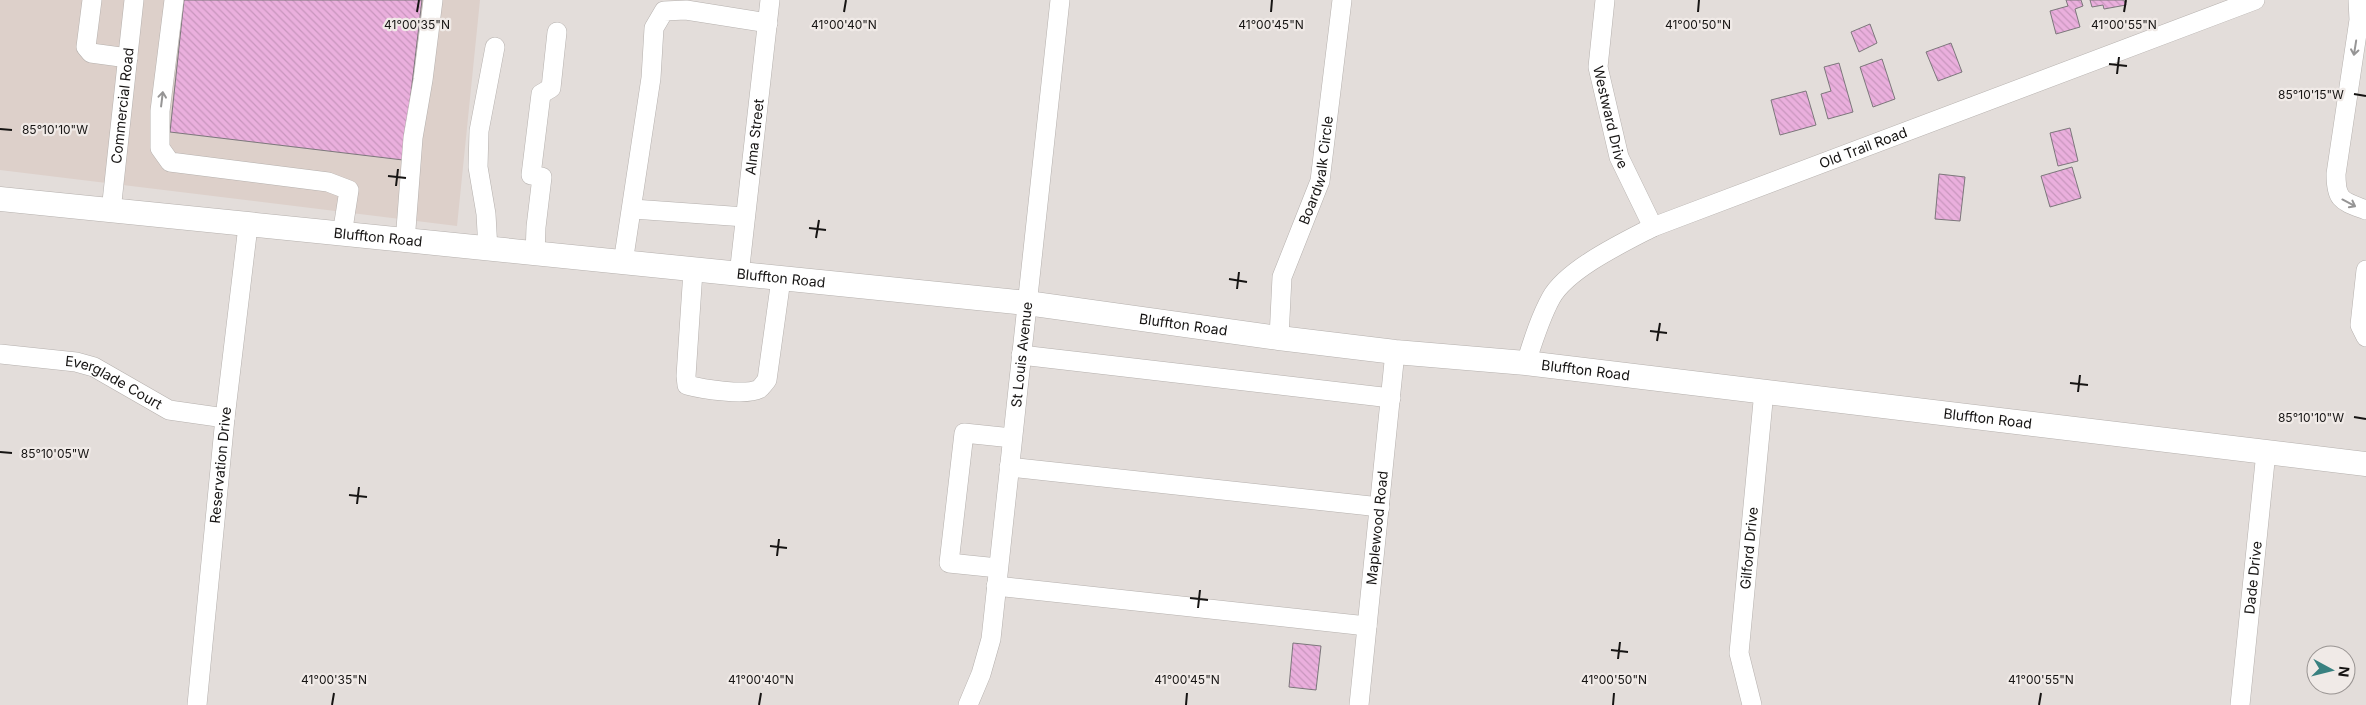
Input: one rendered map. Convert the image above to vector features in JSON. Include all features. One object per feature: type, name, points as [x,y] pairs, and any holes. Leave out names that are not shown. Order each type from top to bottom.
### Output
[{"type":"main road","name":"Bluffton Road","points":[[0,199],[405,242],[1026,303],[1279,338],[1396,352],[1526,362],[2366,464]]},
{"type":"street","points":[[92,0],[86,46],[90,53],[128,58]]},
{"type":"street","name":"Commercial Road","points":[[111,211],[134,0]]},
{"type":"street","points":[[174,0],[160,111],[160,148],[170,162],[328,182],[349,190],[342,235]]},
{"type":"street","points":[[405,242],[413,138],[423,80],[433,0]]},
{"type":"street","name":"Alma Street","points":[[739,275],[770,0]]},
{"type":"street","name":"St Louis Avenue","points":[[968,705],[981,674],[991,639],[1060,0]]},
{"type":"street","name":"Boardwalk Circle","points":[[1279,338],[1282,277],[1320,181],[1342,0]]},
{"type":"street","name":"Westward Drive","points":[[1605,0],[1598,67],[1619,157],[1653,227]]},
{"type":"street","name":"Old Trail Road","points":[[1526,362],[1552,296],[1579,269],[1616,246],[1653,227],[2255,0]]},
{"type":"street","points":[[2358,0],[2359,20],[2336,174],[2336,190],[2344,202],[2366,210]]},
{"type":"street","points":[[623,263],[651,78],[654,28],[664,11],[686,10],[768,23]]},
{"type":"street","points":[[535,255],[536,227],[542,177],[531,175],[540,94],[551,88],[557,32]]},
{"type":"street","points":[[488,250],[486,214],[478,166],[480,131],[495,47]]},
{"type":"street","points":[[632,209],[746,217]]},
{"type":"street","name":"Reservation Drive","points":[[197,705],[225,418],[248,226]]},
{"type":"street","points":[[694,270],[686,376],[687,385],[699,388],[751,392],[761,388],[767,380],[781,279]]},
{"type":"street","points":[[2365,279],[2360,326],[2366,337]]},
{"type":"street","name":"Maplewood Road","points":[[1359,705],[1396,352]]},
{"type":"street","name":"Everglade Court","points":[[0,354],[76,362],[94,367],[169,410],[225,418]]},
{"type":"street","points":[[1021,355],[1391,398]]},
{"type":"street","name":"Gilford Drive","points":[[1752,705],[1739,653],[1764,391]]},
{"type":"street","points":[[998,568],[949,563],[964,433],[1012,438]]},
{"type":"street","name":"Dade Drive","points":[[2240,705],[2266,452]]},
{"type":"street","points":[[1009,467],[1380,507]]},
{"type":"street","points":[[996,586],[1367,626]]},
{"type":"shaded area","points":[[0,0],[480,0],[457,226],[0,170]]},
{"type":"building","points":[[184,0],[422,0],[403,160],[170,132]]},
{"type":"building","points":[[2066,0],[2081,0],[2083,6],[2075,9],[2080,27],[2056,34],[2050,11],[2068,6]]},
{"type":"building","points":[[2090,0],[2124,0],[2126,5],[2104,9],[2103,5],[2092,7]]},
{"type":"building","points":[[1870,24],[1877,43],[1859,52],[1851,32]]},
{"type":"building","points":[[1951,43],[1962,72],[1938,81],[1926,52]]},
{"type":"building","points":[[1882,59],[1895,99],[1873,107],[1860,67]]},
{"type":"building","points":[[1839,63],[1853,112],[1828,119],[1821,94],[1831,91],[1824,67]]},
{"type":"building","points":[[1806,91],[1816,125],[1780,135],[1771,100]]},
{"type":"building","points":[[2070,128],[2078,161],[2058,166],[2050,133]]},
{"type":"building","points":[[2072,167],[2081,198],[2050,207],[2041,176]]},
{"type":"building","points":[[1939,174],[1965,177],[1960,221],[1935,219]]},
{"type":"building","points":[[1293,643],[1321,646],[1316,690],[1289,687]]}]
